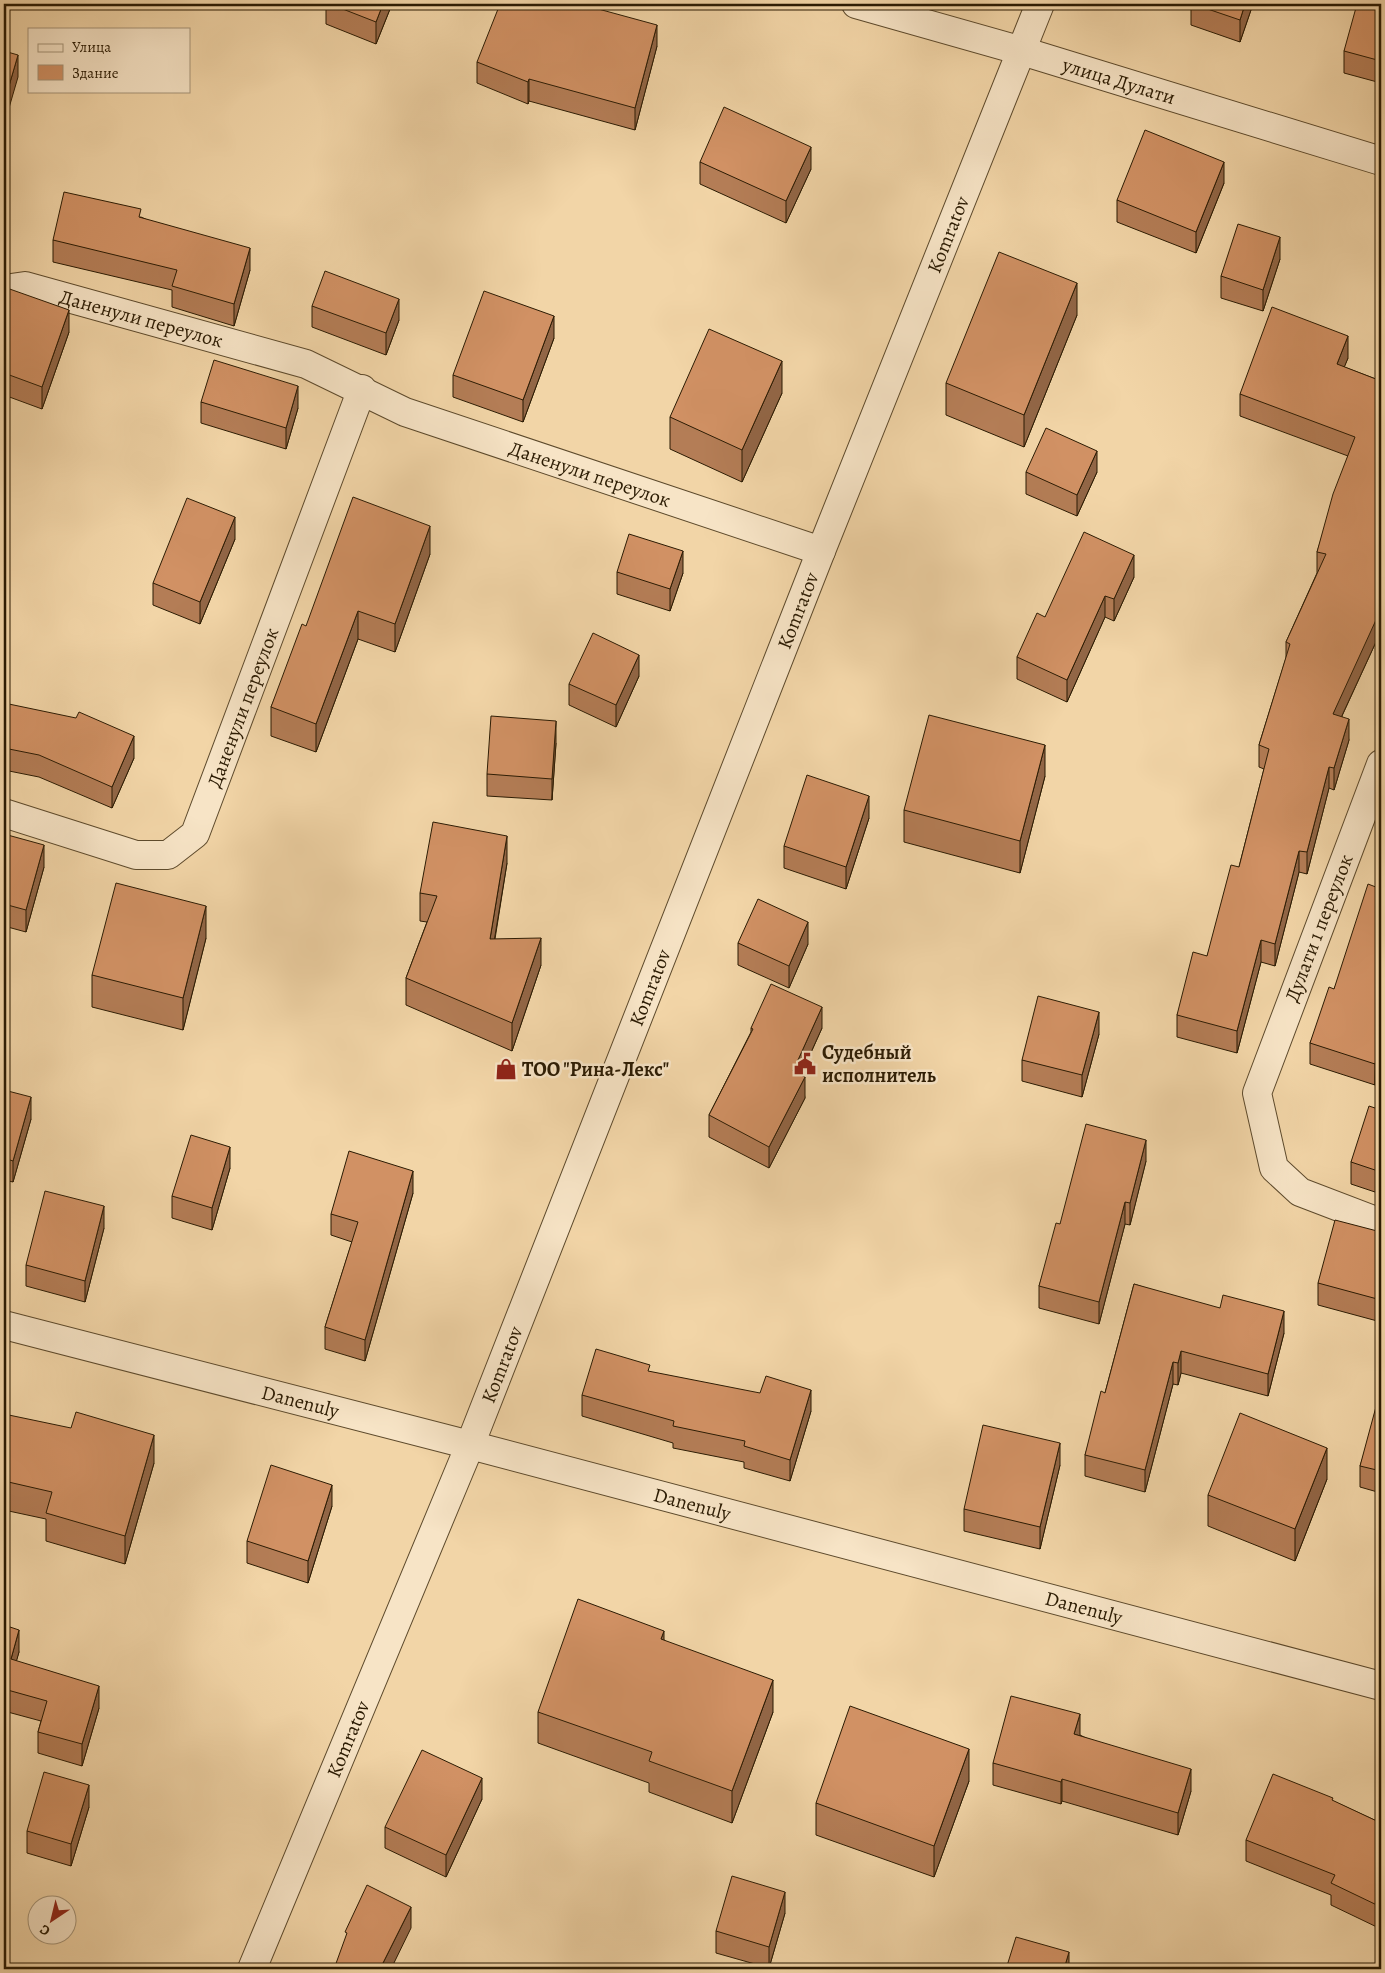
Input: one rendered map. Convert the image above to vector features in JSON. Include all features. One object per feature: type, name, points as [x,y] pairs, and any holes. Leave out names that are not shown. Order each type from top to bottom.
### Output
[{"type":"street","name":"улица Дулати","points":[[856,4],[1022,51],[1381,161]]},
{"type":"street","name":"Komratov","points":[[252,1969],[470,1445],[821,551],[1040,4]]},
{"type":"street","name":"Даненули переулок","points":[[4,289],[25,286],[306,364],[406,412],[821,551]]},
{"type":"street","name":"Даненули переулок","points":[[4,813],[136,855],[168,855],[195,834],[362,390]]},
{"type":"street","name":"Дулати 1 переулок","points":[[1381,764],[1258,1093],[1274,1168],[1300,1192],[1381,1223]]},
{"type":"street","name":"Danenuly","points":[[4,1325],[470,1445],[1381,1686]]},
{"type":"building","points":[[330,4],[383,4],[376,22]]},
{"type":"building","points":[[500,4],[580,4],[657,25],[635,108],[529,79],[528,82],[477,62]]},
{"type":"building","points":[[1193,4],[1245,4],[1240,20]]},
{"type":"building","points":[[1357,4],[1381,4],[1381,61],[1344,51]]},
{"type":"building","points":[[4,51],[18,55],[4,103]]},
{"type":"building","points":[[724,107],[811,147],[786,201],[700,162]]},
{"type":"building","points":[[1145,130],[1224,162],[1196,232],[1117,200]]},
{"type":"building","points":[[64,192],[141,209],[139,217],[250,248],[234,304],[172,286],[177,270],[53,240]]},
{"type":"building","points":[[1238,224],[1280,237],[1263,290],[1221,276]]},
{"type":"building","points":[[999,252],[1077,283],[1024,415],[946,383]]},
{"type":"building","points":[[325,271],[399,299],[386,333],[312,306]]},
{"type":"building","points":[[4,287],[69,310],[42,387],[4,373]]},
{"type":"building","points":[[484,291],[554,316],[523,400],[453,375]]},
{"type":"building","points":[[1272,307],[1348,336],[1337,364],[1381,381],[1381,583],[1376,602],[1381,604],[1381,609],[1333,714],[1349,719],[1334,768],[1329,767],[1307,852],[1299,851],[1275,944],[1261,940],[1237,1031],[1177,1015],[1193,952],[1207,956],[1231,865],[1239,867],[1269,749],[1259,745],[1290,644],[1286,642],[1326,554],[1317,552],[1333,494],[1355,437],[1240,394]]},
{"type":"building","points":[[709,329],[782,361],[742,450],[670,417]]},
{"type":"building","points":[[214,360],[298,386],[286,428],[201,402]]},
{"type":"building","points":[[1046,428],[1097,451],[1077,495],[1026,472]]},
{"type":"building","points":[[353,497],[430,526],[395,624],[358,611],[316,724],[271,707],[302,624],[306,626]]},
{"type":"building","points":[[187,498],[235,517],[200,602],[153,583]]},
{"type":"building","points":[[1084,532],[1134,555],[1114,599],[1105,596],[1067,680],[1017,657],[1037,613],[1045,617]]},
{"type":"building","points":[[629,534],[683,551],[670,589],[617,572]]},
{"type":"building","points":[[593,633],[639,655],[616,705],[569,684]]},
{"type":"building","points":[[4,703],[76,718],[79,712],[134,736],[112,787],[39,755],[4,748]]},
{"type":"building","points":[[929,715],[1045,745],[1020,841],[904,810]]},
{"type":"building","points":[[491,716],[556,721],[552,779],[487,774]]},
{"type":"building","points":[[807,775],[869,796],[846,867],[784,846]]},
{"type":"building","points":[[433,822],[507,836],[490,939],[541,938],[512,1023],[406,978],[437,896],[420,893]]},
{"type":"building","points":[[4,834],[44,845],[26,910],[4,904]]},
{"type":"building","points":[[116,883],[206,906],[183,998],[92,975]]},
{"type":"building","points":[[1368,884],[1381,889],[1381,1043],[1375,1064],[1310,1043],[1329,987],[1334,989]]},
{"type":"building","points":[[758,899],[808,922],[789,966],[738,943]]},
{"type":"building","points":[[771,984],[822,1007],[793,1071],[805,1077],[769,1147],[709,1115],[753,1029],[751,1028]]},
{"type":"building","points":[[1038,996],[1099,1012],[1082,1075],[1022,1060]]},
{"type":"building","points":[[4,1090],[31,1097],[13,1161],[4,1158]]},
{"type":"building","points":[[1369,1106],[1381,1110],[1381,1172],[1351,1162]]},
{"type":"building","points":[[1086,1124],[1146,1140],[1130,1203],[1125,1202],[1099,1302],[1039,1286],[1056,1223],[1060,1224]]},
{"type":"building","points":[[191,1135],[230,1147],[212,1208],[172,1196]]},
{"type":"building","points":[[349,1151],[413,1171],[365,1340],[325,1327],[358,1222],[331,1214]]},
{"type":"building","points":[[45,1191],[104,1206],[85,1281],[26,1265]]},
{"type":"building","points":[[1335,1220],[1381,1232],[1381,1300],[1318,1283]]},
{"type":"building","points":[[1134,1284],[1220,1308],[1223,1295],[1284,1311],[1268,1374],[1181,1351],[1178,1363],[1173,1362],[1145,1470],[1085,1455],[1101,1391],[1105,1393]]},
{"type":"building","points":[[596,1349],[650,1365],[648,1371],[760,1393],[766,1376],[811,1390],[790,1460],[744,1446],[745,1441],[673,1426],[674,1421],[582,1395]]},
{"type":"building","points":[[1377,1403],[1381,1404],[1381,1471],[1360,1466]]},
{"type":"building","points":[[76,1412],[154,1435],[125,1536],[46,1513],[52,1492],[4,1481],[4,1414],[71,1428]]},
{"type":"building","points":[[1240,1413],[1327,1448],[1295,1529],[1208,1495]]},
{"type":"building","points":[[983,1425],[1060,1443],[1040,1527],[964,1509]]},
{"type":"building","points":[[271,1465],[332,1485],[308,1561],[247,1541]]},
{"type":"building","points":[[578,1599],[664,1631],[661,1639],[773,1680],[732,1791],[649,1761],[652,1752],[538,1712]]},
{"type":"building","points":[[4,1625],[19,1630],[11,1659],[99,1686],[82,1744],[38,1732],[47,1701],[4,1689]]},
{"type":"building","points":[[1011,1696],[1080,1714],[1074,1734],[1191,1769],[1178,1813],[1062,1779],[1061,1782],[993,1763]]},
{"type":"building","points":[[850,1706],[969,1749],[934,1846],[816,1803]]},
{"type":"building","points":[[422,1750],[482,1778],[446,1855],[385,1827]]},
{"type":"building","points":[[44,1772],[89,1785],[71,1844],[27,1831]]},
{"type":"building","points":[[1273,1774],[1333,1798],[1332,1800],[1381,1823],[1381,1907],[1331,1883],[1335,1875],[1246,1840]]},
{"type":"building","points":[[732,1876],[785,1892],[769,1947],[716,1931]]},
{"type":"building","points":[[367,1885],[411,1907],[380,1969],[334,1969],[347,1933],[345,1932]]},
{"type":"building","points":[[1016,1937],[1069,1952],[1064,1969],[1006,1969]]},
{"type":"place","name":"Судебный исполнитель","points":[[805,1064]]},
{"type":"place","name":"ТОО \"Рина-Лекс\"","points":[[506,1069]]}]
